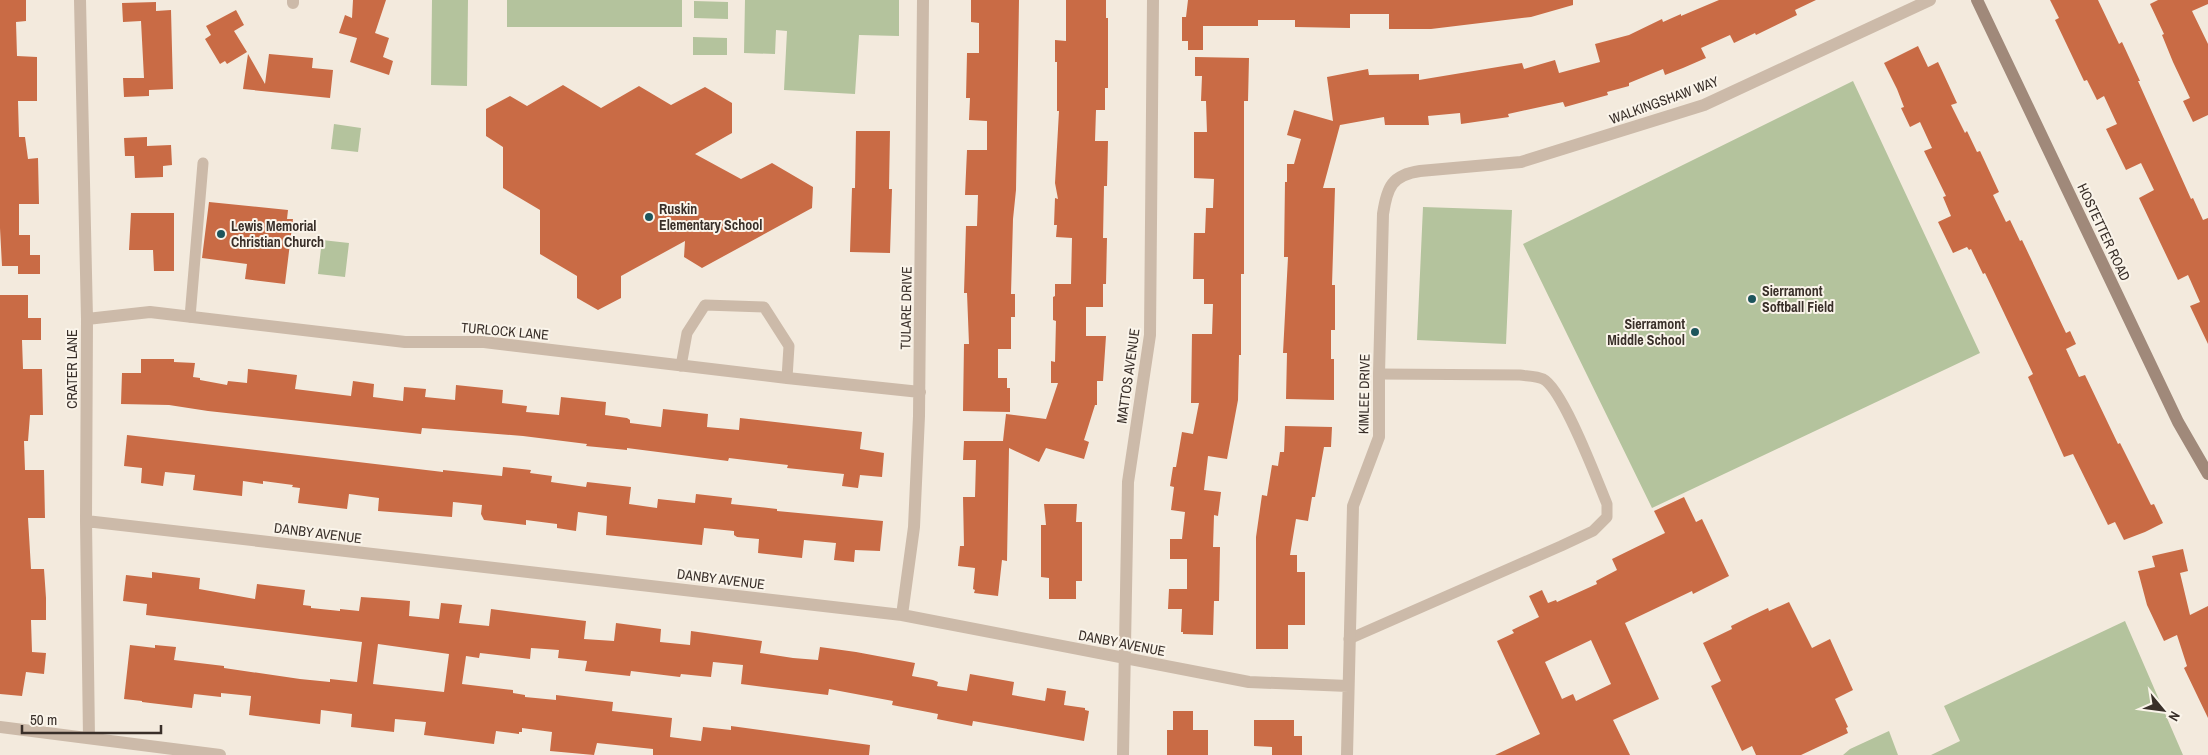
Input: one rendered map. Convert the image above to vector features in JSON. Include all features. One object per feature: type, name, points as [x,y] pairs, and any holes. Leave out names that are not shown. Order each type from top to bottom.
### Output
[{"type":"main road","name":"HOSTETTER ROAD","points":[[1977,0],[2178,422],[2208,474]]},
{"type":"street","name":"CRATER LANE","points":[[80,0],[87,319],[86,521],[90,738]]},
{"type":"street","name":"TULARE DRIVE","points":[[902,615],[914,527],[920,392],[923,0]]},
{"type":"street","name":"MATTOS AVENUE","points":[[1123,755],[1128,482],[1150,335],[1153,0]]},
{"type":"street","name":"WALKINGSHAW WAY","points":[[1394,181],[1406,173],[1522,162],[1704,105],[1930,0]]},
{"type":"street","name":"KIMLEE DRIVE","points":[[1347,755],[1353,506],[1380,437],[1379,374],[1383,214],[1386,195],[1394,181]]},
{"type":"street","name":"TURLOCK LANE","points":[[87,319],[150,312],[405,342],[484,342],[920,392]]},
{"type":"street","name":"DANBY AVENUE","points":[[86,521],[902,615],[1249,682],[1348,686]]},
{"type":"street","points":[[0,727],[220,755]]},
{"type":"lane","points":[[190,317],[202,163]]},
{"type":"lane","points":[[681,366],[687,333],[705,305],[764,307],[789,346],[787,378]]},
{"type":"lane","points":[[1349,639],[1593,531],[1607,517],[1607,504],[1566,410],[1551,385],[1542,378],[1520,375],[1483,374],[1379,374]]},
{"type":"green space","points":[[432,0],[468,0],[467,86],[431,85]]},
{"type":"green space","points":[[507,0],[682,0],[682,27],[507,27]]},
{"type":"green space","points":[[745,0],[899,0],[899,36],[859,35],[855,94],[784,90],[787,31],[776,30],[775,54],[744,53]]},
{"type":"green space","points":[[694,1],[728,2],[728,19],[694,18]]},
{"type":"green space","points":[[693,37],[727,38],[727,55],[693,55]]},
{"type":"green space","name":"Sierramont Softball Field","points":[[1853,81],[1980,353],[1652,508],[1523,244]]},
{"type":"green space","points":[[334,124],[361,128],[358,152],[331,149]]},
{"type":"green space","points":[[1423,207],[1512,210],[1506,344],[1417,340]]},
{"type":"green space","points":[[322,240],[349,243],[345,277],[318,274]]},
{"type":"green space","points":[[2125,621],[2183,755],[1931,755],[1960,741],[1944,706]]},
{"type":"green space","points":[[1889,731],[1898,755],[1843,755],[1850,749]]},
{"type":"building","points":[[0,0],[26,0],[26,21],[16,22],[17,56],[37,57],[37,101],[18,101],[19,137],[25,137],[28,159],[38,158],[39,204],[19,204],[19,235],[30,235],[30,255],[40,255],[40,274],[18,274],[18,266],[2,266],[0,228]]},
{"type":"building","points":[[353,0],[386,0],[375,33],[389,38],[383,57],[393,61],[389,75],[350,62],[357,38],[339,33],[345,15],[352,18]]},
{"type":"building","points":[[971,0],[1019,0],[1016,190],[1013,219],[1011,294],[1015,294],[1015,317],[1011,317],[1011,349],[998,349],[998,378],[1007,378],[1007,388],[1010,388],[1010,412],[963,411],[964,344],[969,344],[967,293],[964,293],[966,226],[977,226],[978,195],[965,195],[967,150],[987,150],[987,121],[969,120],[970,98],[966,98],[967,53],[979,53],[979,23],[971,22]]},
{"type":"building","points":[[1066,0],[1106,0],[1106,18],[1108,18],[1108,88],[1105,88],[1105,110],[1096,110],[1095,141],[1108,141],[1107,186],[1104,186],[1103,238],[1107,238],[1106,284],[1103,284],[1103,307],[1086,307],[1086,336],[1106,336],[1103,381],[1097,381],[1097,405],[1095,405],[1084,440],[1089,442],[1084,459],[1046,448],[1039,462],[1009,448],[1007,561],[1002,560],[998,596],[974,593],[975,568],[958,566],[960,546],[964,546],[963,497],[975,497],[976,460],[963,460],[964,441],[1003,441],[1006,414],[1046,419],[1058,383],[1051,383],[1051,361],[1055,362],[1056,321],[1053,320],[1053,297],[1055,296],[1055,284],[1071,284],[1072,238],[1056,237],[1057,225],[1054,225],[1055,198],[1058,199],[1055,183],[1059,111],[1057,111],[1055,40],[1066,41]]},
{"type":"building","points":[[1188,0],[1573,0],[1573,5],[1531,17],[1431,29],[1389,29],[1389,14],[1350,14],[1350,28],[1295,27],[1295,20],[1258,20],[1258,26],[1203,26],[1203,50],[1188,50],[1188,41],[1182,41],[1182,17],[1186,17]]},
{"type":"building","points":[[1719,0],[1816,0],[1795,10],[1797,15],[1756,35],[1755,33],[1734,43],[1730,35],[1701,48],[1706,58],[1683,68],[1665,75],[1663,69],[1629,83],[1629,86],[1607,92],[1608,95],[1565,107],[1563,102],[1508,114],[1509,117],[1461,124],[1460,113],[1428,116],[1429,125],[1385,125],[1384,117],[1340,125],[1323,188],[1335,188],[1332,285],[1335,285],[1335,330],[1331,330],[1331,359],[1334,359],[1334,400],[1286,399],[1287,353],[1283,353],[1288,257],[1284,257],[1285,182],[1287,182],[1287,164],[1294,164],[1301,139],[1287,135],[1294,110],[1333,121],[1327,77],[1368,69],[1369,75],[1419,74],[1419,80],[1522,63],[1524,69],[1555,60],[1559,73],[1600,62],[1595,44],[1629,35],[1662,19],[1663,22]]},
{"type":"building","points":[[2050,0],[2098,0],[2119,44],[2122,42],[2191,199],[2193,198],[2203,220],[2208,218],[2208,344],[2190,306],[2200,302],[2188,275],[2178,280],[2139,198],[2154,190],[2141,163],[2126,170],[2106,129],[2117,124],[2104,96],[2097,100],[2087,80],[2084,81],[2055,20],[2059,18]]},
{"type":"building","points":[[2158,0],[2208,0],[2208,4],[2192,11],[2208,44],[2208,115],[2193,122],[2183,101],[2190,98],[2173,62],[2162,35],[2164,34],[2150,4]]},
{"type":"building","points":[[156,2],[156,11],[171,10],[173,89],[149,90],[149,96],[124,97],[123,78],[144,78],[141,21],[123,22],[122,3]]},
{"type":"building","points":[[236,10],[244,25],[234,31],[247,52],[227,64],[225,61],[220,64],[205,39],[211,35],[206,26]]},
{"type":"building","points":[[1918,46],[1928,67],[1938,62],[1957,103],[1951,105],[1965,133],[1967,131],[1977,152],[1980,151],[1999,192],[1993,195],[2006,222],[2010,220],[2020,241],[2022,240],[2066,333],[2070,331],[2076,344],[2066,349],[2079,377],[2085,375],[2118,444],[2120,443],[2151,505],[2154,504],[2163,523],[2145,532],[2124,540],[2115,522],[2108,525],[2073,454],[2064,457],[2028,377],[2033,374],[1985,273],[1983,274],[1971,249],[1969,250],[1967,247],[1953,253],[1938,222],[1951,216],[1943,197],[1946,196],[1924,151],[1932,148],[1920,122],[1910,127],[1901,108],[1904,107],[1897,89],[1884,63]]},
{"type":"building","points":[[248,54],[265,84],[269,54],[313,58],[312,68],[333,70],[330,98],[243,89]]},
{"type":"building","points":[[1195,57],[1249,58],[1248,101],[1244,101],[1244,274],[1241,274],[1241,355],[1239,355],[1238,400],[1227,459],[1208,456],[1204,490],[1221,492],[1218,516],[1214,515],[1213,547],[1220,547],[1219,601],[1214,601],[1213,635],[1183,634],[1181,632],[1182,609],[1168,609],[1169,589],[1187,589],[1187,559],[1170,559],[1170,539],[1182,539],[1185,512],[1171,510],[1174,487],[1170,486],[1173,467],[1176,467],[1182,432],[1193,434],[1199,403],[1191,403],[1192,334],[1212,334],[1213,304],[1204,304],[1204,279],[1193,279],[1194,233],[1205,233],[1206,208],[1213,208],[1214,179],[1194,178],[1194,132],[1207,132],[1206,101],[1201,101],[1202,76],[1195,76]]},
{"type":"building","points":[[563,85],[601,108],[639,86],[671,105],[705,87],[732,103],[732,133],[695,154],[741,179],[772,163],[813,187],[812,208],[702,268],[684,257],[685,241],[621,276],[621,298],[598,310],[577,298],[577,276],[540,254],[540,210],[503,188],[503,147],[486,136],[486,109],[510,96],[527,106]]},
{"type":"building","points":[[856,131],[890,131],[889,189],[892,189],[890,253],[850,252],[852,188],[855,188]]},
{"type":"building","points":[[147,137],[147,146],[171,145],[172,165],[163,166],[163,177],[135,178],[134,156],[125,156],[124,138]]},
{"type":"building","points":[[209,202],[288,210],[287,219],[293,219],[285,284],[245,279],[247,264],[202,258]]},
{"type":"building","points":[[131,213],[174,213],[174,271],[154,271],[153,250],[129,250]]},
{"type":"building","points":[[0,295],[28,295],[28,318],[41,318],[41,340],[22,340],[23,369],[42,369],[43,415],[30,415],[28,441],[24,441],[25,470],[44,470],[45,518],[28,518],[31,569],[44,569],[46,598],[46,620],[31,620],[32,652],[46,653],[44,674],[26,672],[22,696],[0,694]]},
{"type":"building","points":[[141,359],[174,359],[174,362],[195,363],[193,377],[227,385],[228,381],[247,383],[248,369],[297,375],[295,389],[351,396],[353,381],[374,384],[373,397],[403,401],[404,387],[426,389],[425,397],[455,400],[456,385],[503,390],[502,403],[527,406],[526,412],[559,415],[561,397],[606,402],[605,415],[627,418],[630,420],[630,423],[661,427],[663,409],[708,414],[707,427],[739,430],[740,418],[862,432],[860,449],[884,453],[882,477],[860,475],[858,488],[842,486],[844,474],[787,468],[788,465],[729,458],[728,461],[627,448],[627,450],[586,446],[587,444],[523,436],[422,428],[421,434],[208,411],[169,405],[121,404],[122,373],[141,373]]},
{"type":"building","points":[[1285,426],[1332,427],[1331,447],[1324,447],[1315,497],[1312,497],[1308,521],[1296,519],[1290,555],[1297,555],[1297,572],[1305,572],[1305,625],[1288,625],[1288,649],[1256,649],[1256,537],[1262,495],[1267,496],[1272,465],[1278,466],[1280,452],[1284,452]]},
{"type":"building","points":[[127,435],[443,472],[443,470],[502,476],[503,467],[531,470],[530,473],[552,476],[551,482],[586,487],[587,482],[631,487],[629,504],[657,508],[658,499],[695,503],[696,494],[732,498],[731,504],[777,509],[777,511],[883,521],[880,551],[855,550],[854,562],[834,560],[836,543],[804,540],[802,558],[758,553],[759,539],[737,537],[734,535],[734,531],[704,528],[702,545],[606,535],[607,516],[578,512],[576,531],[557,528],[557,524],[526,520],[526,525],[484,520],[481,514],[482,505],[453,502],[452,517],[378,511],[379,498],[349,494],[347,509],[298,503],[300,488],[292,487],[293,485],[263,481],[263,484],[243,481],[242,496],[193,490],[195,475],[165,472],[163,486],[141,483],[142,468],[124,466]]},
{"type":"building","points":[[1684,497],[1696,522],[1702,519],[1729,576],[1693,594],[1692,591],[1625,623],[1659,699],[1613,720],[1630,755],[1495,755],[1540,734],[1497,641],[1514,633],[1512,630],[1539,617],[1529,596],[1542,590],[1548,603],[1556,600],[1557,602],[1597,584],[1596,581],[1617,570],[1612,559],[1665,533],[1654,511]],"holes":[[[1591,640],[1611,684],[1576,701],[1573,694],[1562,699],[1545,662]]]},
{"type":"building","points":[[1044,504],[1077,504],[1076,522],[1082,522],[1082,581],[1076,581],[1076,599],[1049,599],[1049,578],[1041,577],[1041,525],[1046,525]]},
{"type":"building","points":[[2183,549],[2188,571],[2180,573],[2190,615],[2208,606],[2208,718],[2184,668],[2187,666],[2177,635],[2164,641],[2147,605],[2138,571],[2155,567],[2152,556]]},
{"type":"building","points":[[152,572],[200,578],[199,589],[255,599],[257,584],[305,590],[303,605],[311,606],[311,608],[340,611],[340,609],[359,611],[361,597],[410,601],[409,616],[439,619],[441,603],[462,605],[459,623],[489,626],[491,609],[586,621],[584,639],[614,641],[616,623],[661,629],[660,642],[690,645],[691,631],[762,641],[760,653],[793,658],[818,660],[820,647],[856,652],[915,663],[912,676],[938,682],[937,686],[967,691],[970,674],[1014,682],[1012,695],[1045,701],[1047,688],[1066,691],[1064,705],[1085,708],[1085,710],[1089,711],[1084,741],[973,721],[972,726],[937,719],[938,714],[892,705],[893,701],[829,689],[828,695],[741,684],[743,665],[713,662],[711,677],[681,674],[680,677],[631,671],[630,676],[585,671],[587,661],[558,658],[559,650],[531,648],[530,659],[480,653],[479,658],[466,656],[462,684],[513,690],[513,693],[525,695],[525,697],[556,700],[556,695],[613,702],[612,711],[672,718],[670,737],[701,741],[703,727],[731,730],[731,726],[870,745],[869,755],[653,755],[653,749],[597,743],[594,755],[550,751],[552,732],[522,728],[522,732],[519,732],[519,734],[496,731],[494,744],[424,735],[426,722],[395,719],[394,732],[351,727],[352,714],[321,710],[320,724],[249,715],[251,696],[221,693],[221,697],[194,694],[192,708],[124,699],[130,645],[155,648],[155,645],[176,647],[174,660],[224,666],[224,668],[300,679],[330,682],[330,679],[357,682],[362,642],[146,615],[147,604],[123,601],[126,575],[152,578]],"holes":[[[378,644],[449,654],[444,692],[373,684]]]},
{"type":"building","points":[[1789,602],[1812,648],[1830,639],[1853,690],[1835,699],[1848,727],[1846,728],[1848,733],[1801,755],[1756,755],[1752,746],[1742,751],[1711,686],[1721,681],[1703,643],[1732,629],[1731,626],[1751,616],[1768,608],[1769,611]]},
{"type":"building","points":[[1173,711],[1193,711],[1193,730],[1208,730],[1208,755],[1167,755],[1167,730],[1173,730]]},
{"type":"building","points":[[1254,720],[1294,720],[1294,736],[1302,736],[1302,755],[1272,755],[1272,747],[1254,746]]},
{"type":"place","name":"Ruskin Elementary School","points":[[649,217]]},
{"type":"place","name":"Lewis Memorial Christian Church","points":[[221,234]]},
{"type":"place","name":"Sierramont Softball Field","points":[[1752,299]]},
{"type":"place","name":"Sierramont Middle School","points":[[1695,332]]}]
